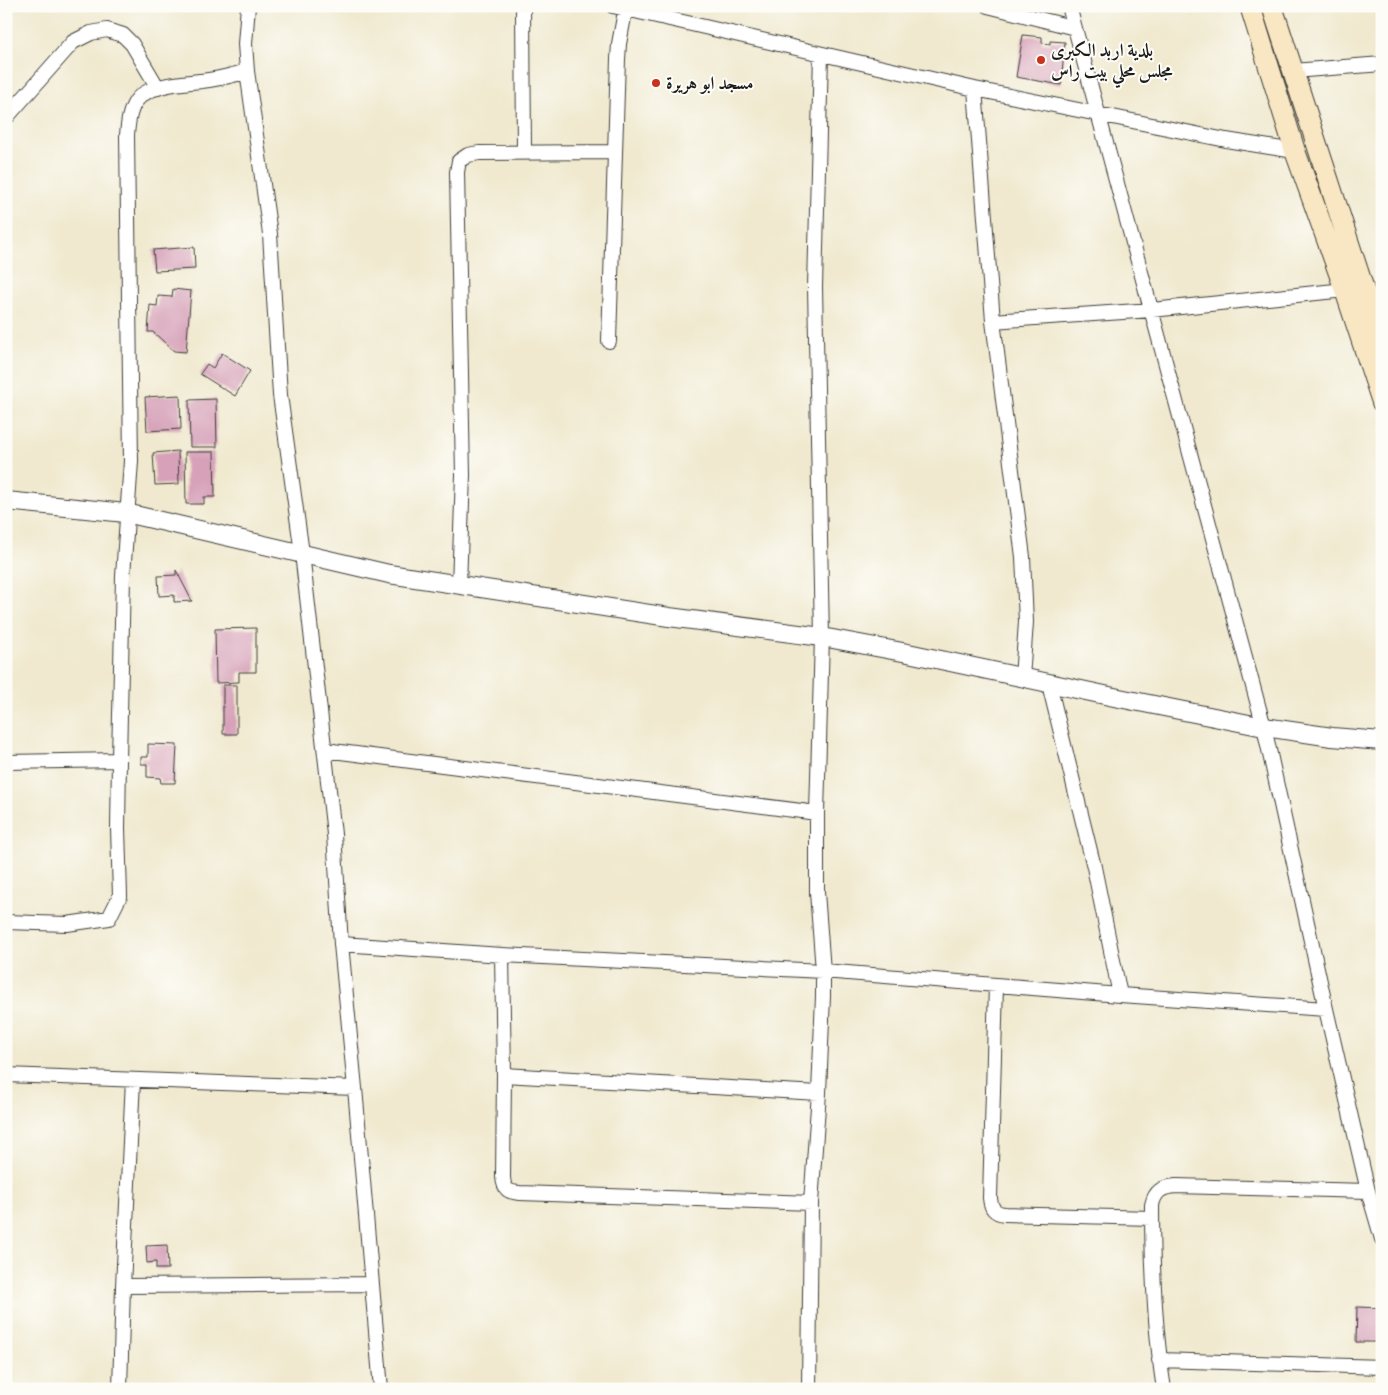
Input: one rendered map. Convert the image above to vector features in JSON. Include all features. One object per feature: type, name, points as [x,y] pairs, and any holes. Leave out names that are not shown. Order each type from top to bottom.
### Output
[{"type":"main road","points":[[1250,6],[1295,151],[1345,290],[1382,402]]},
{"type":"main road","points":[[1272,6],[1382,345]]},
{"type":"street","points":[[248,6],[245,44],[247,72],[270,234],[280,394],[302,554],[334,834],[341,944],[381,1389]]},
{"type":"street","points":[[523,6],[524,152]]},
{"type":"street","points":[[988,6],[1075,28]]},
{"type":"street","points":[[1069,6],[1264,727],[1326,1009],[1368,1191],[1382,1239]]},
{"type":"street","points":[[609,342],[619,44],[622,7],[975,89],[1226,140],[1295,151]]},
{"type":"street","points":[[6,118],[73,42],[91,33],[107,30],[123,35],[132,44],[158,88]]},
{"type":"street","points":[[809,1389],[811,1203],[819,1093],[822,971],[818,919],[817,813],[822,637],[814,288],[821,54]]},
{"type":"street","points":[[1293,71],[1382,64]]},
{"type":"street","points":[[6,922],[67,924],[109,918],[120,896],[118,828],[123,576],[131,461],[127,135],[131,111],[136,101],[142,95],[158,88],[247,72]]},
{"type":"street","points":[[975,89],[993,321],[1023,565],[1026,622],[1022,678]]},
{"type":"street","points":[[459,585],[463,475],[458,165],[462,157],[468,155],[524,152],[615,152]]},
{"type":"street","points":[[993,321],[1152,310],[1345,290]]},
{"type":"street","points":[[6,501],[126,513],[389,574],[669,617],[822,637],[1264,727],[1382,742]]},
{"type":"street","points":[[1049,684],[1094,867],[1120,995]]},
{"type":"street","points":[[325,750],[817,813]]},
{"type":"street","points":[[6,762],[119,760]]},
{"type":"street","points":[[341,944],[502,955],[822,971],[1120,995],[1326,1009]]},
{"type":"street","points":[[502,955],[504,1188],[520,1192],[811,1203]]},
{"type":"street","points":[[996,985],[990,1198],[994,1210],[1005,1214],[1152,1218]]},
{"type":"street","points":[[6,1075],[355,1088]]},
{"type":"street","points":[[504,1075],[819,1093]]},
{"type":"street","points":[[120,1389],[133,1080]]},
{"type":"street","points":[[1164,1389],[1159,1360],[1152,1287],[1152,1218],[1154,1197],[1159,1190],[1168,1186],[1368,1191]]},
{"type":"street","points":[[123,1286],[372,1284]]},
{"type":"street","points":[[1159,1360],[1382,1367]]},
{"type":"building","name":"بلدية اربد الكبرى مجلس محلي بيت راس","points":[[1023,35],[1042,37],[1042,43],[1050,44],[1050,41],[1065,42],[1061,85],[1016,77]]},
{"type":"building","points":[[194,247],[195,269],[155,271],[153,250]]},
{"type":"building","points":[[173,289],[191,291],[186,352],[174,351],[153,332],[148,332],[150,305],[157,306],[158,296],[172,297]]},
{"type":"building","points":[[222,353],[250,371],[235,396],[200,374],[207,364],[213,368]]},
{"type":"building","points":[[180,395],[181,429],[147,431],[145,397]]},
{"type":"building","points":[[216,399],[217,447],[190,447],[189,400]]},
{"type":"building","points":[[178,451],[179,484],[155,485],[153,453]]},
{"type":"building","points":[[185,452],[214,452],[215,497],[204,497],[204,504],[186,504]]},
{"type":"building","points":[[176,570],[192,601],[174,602],[174,595],[159,596],[158,576],[176,575]]},
{"type":"building","points":[[256,628],[256,672],[239,672],[239,682],[216,683],[215,629]]},
{"type":"building","points":[[223,685],[237,685],[237,734],[223,734]]},
{"type":"building","points":[[148,744],[177,745],[175,783],[161,783],[160,778],[147,777],[147,764],[141,764],[141,757],[148,757]]},
{"type":"building","points":[[167,1245],[168,1269],[156,1269],[156,1262],[147,1263],[146,1246]]},
{"type":"building","points":[[1357,1307],[1382,1308],[1382,1342],[1356,1342]]},
{"type":"place","name":"بلدية اربد الكبرى مجلس محلي بيت راس","points":[[1041,60]]},
{"type":"place","name":"مسجد ابو هريرة","points":[[656,83]]}]
